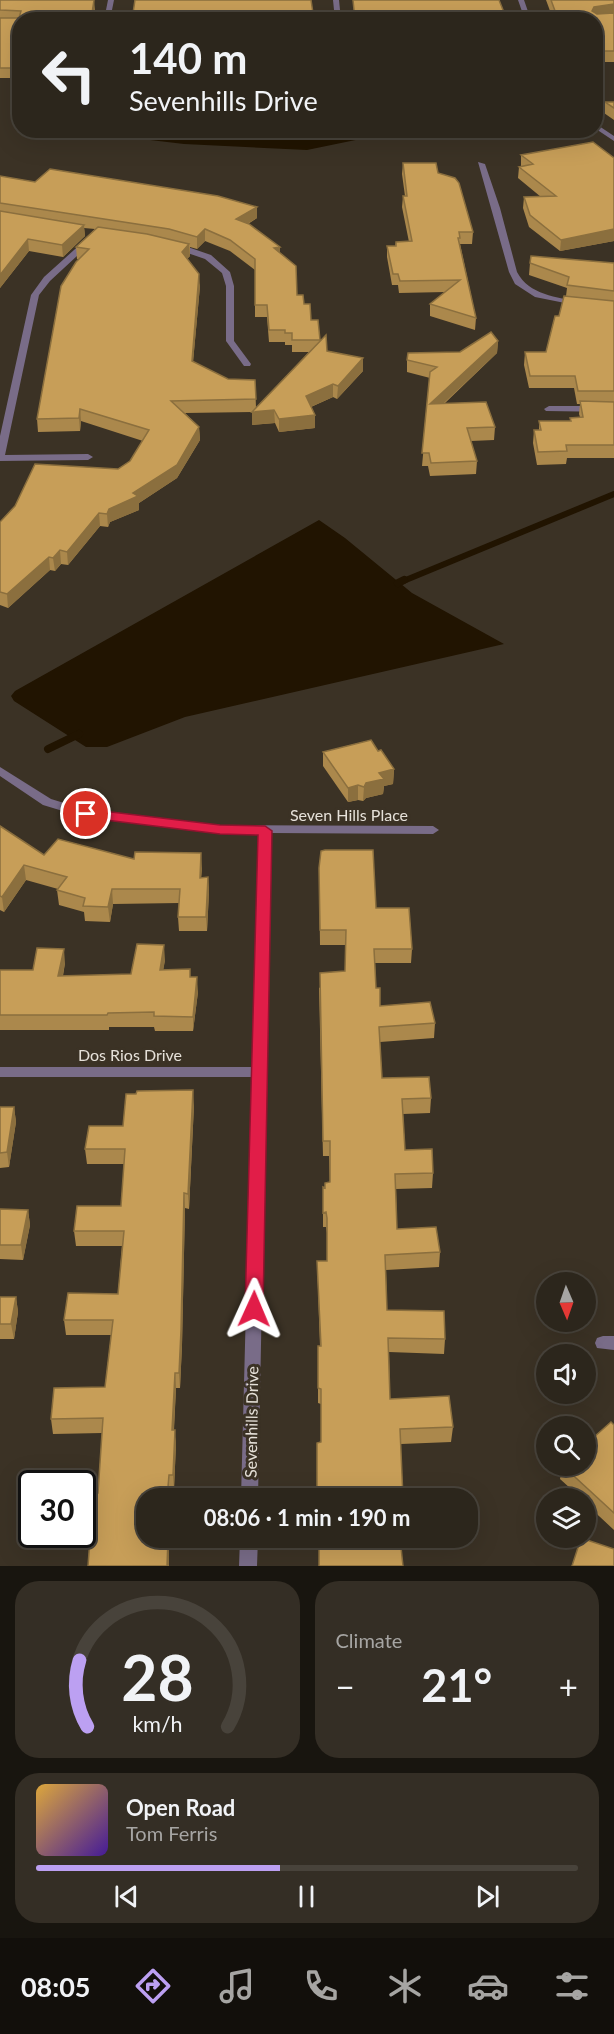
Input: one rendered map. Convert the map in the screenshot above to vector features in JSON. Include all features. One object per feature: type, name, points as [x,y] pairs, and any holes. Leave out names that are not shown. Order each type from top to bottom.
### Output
[{"type":"street","points":[[481,164],[518,282],[538,295],[582,305]]},
{"type":"street","points":[[87,457],[0,458],[35,295],[47,279],[96,234]]},
{"type":"street","points":[[169,245],[198,252],[226,272],[230,286],[231,341],[247,364]]},
{"type":"street","points":[[549,409],[614,409]]},
{"type":"street","points":[[0,771],[47,802],[86,814],[220,829],[265,831]]},
{"type":"street","name":"Seven Hills Place","points":[[265,831],[433,830]]},
{"type":"street","name":"Sevenhills Drive","points":[[250,1488],[265,831]]},
{"type":"street","name":"Dos Rios Drive","points":[[0,1072],[259,1072]]},
{"type":"street","points":[[248,1566],[249,1548]]},
{"type":"shaded area","points":[[133,138],[365,138],[307,150],[184,144]]},
{"type":"shaded area","points":[[319,520],[345,538],[412,593],[504,644],[185,717],[107,747],[86,747],[14,701],[11,696],[15,691]]},
{"type":"building","points":[[0,0],[94,0],[92,12],[0,10]]},
{"type":"building","points":[[135,0],[311,0],[313,12],[133,12]]},
{"type":"building","points":[[353,0],[499,0],[504,12],[354,12]]},
{"type":"building","points":[[551,0],[614,0],[614,4],[594,7],[594,12],[555,12]]},
{"type":"building","points":[[614,13],[614,51],[603,51],[603,14]]},
{"type":"building","points":[[0,18],[12,18],[12,68],[0,68]]},
{"type":"building","points":[[605,102],[614,102],[614,108]]},
{"type":"building","points":[[593,142],[614,158],[614,229],[561,240],[530,215],[524,197],[556,196],[519,167],[533,164],[521,155]]},
{"type":"building","points":[[403,163],[436,163],[438,173],[455,178],[459,183],[473,232],[459,232],[460,238],[458,238],[476,318],[430,304],[460,280],[400,281],[398,274],[393,274],[387,246],[396,246],[396,242],[412,241],[403,196],[407,196]]},
{"type":"building","points":[[50,169],[218,196],[257,207],[236,219],[249,224],[280,247],[274,248],[296,266],[297,295],[303,295],[304,304],[310,304],[311,320],[318,320],[320,340],[292,340],[292,333],[285,333],[285,330],[269,330],[267,305],[255,305],[255,259],[230,240],[205,229],[197,237],[169,229],[0,203],[0,176],[35,182]]},
{"type":"building","points":[[0,211],[84,225],[62,245],[28,239],[0,275]]},
{"type":"building","points":[[98,227],[147,234],[189,244],[182,252],[199,274],[192,361],[228,379],[255,380],[256,399],[171,401],[199,427],[177,465],[133,493],[138,496],[109,509],[107,514],[99,513],[67,552],[60,550],[53,558],[49,557],[7,594],[0,592],[0,522],[15,506],[35,464],[118,469],[130,461],[149,430],[80,409],[79,418],[37,419],[61,286],[76,262],[89,249],[76,247]]},
{"type":"building","points":[[531,256],[614,263],[614,291],[567,285],[569,277],[530,263]]},
{"type":"building","points":[[564,296],[614,301],[614,391],[578,391],[575,376],[530,376],[525,352],[546,352],[555,316],[559,316]]},
{"type":"building","points":[[491,332],[498,341],[430,404],[486,402],[495,427],[467,428],[477,461],[431,463],[429,453],[422,453],[430,372],[437,367],[407,360],[408,353],[460,352]]},
{"type":"building","points":[[326,335],[327,351],[363,358],[338,386],[333,384],[306,396],[315,415],[279,419],[274,410],[252,412]]},
{"type":"building","points":[[580,401],[614,402],[614,445],[566,445],[567,451],[538,452],[534,430],[541,430],[539,421],[571,421],[570,418],[583,417]]},
{"type":"building","points":[[371,740],[394,769],[379,773],[384,779],[366,783],[364,787],[358,785],[348,788],[323,752]]},
{"type":"building","points":[[0,826],[44,855],[58,839],[134,859],[135,852],[201,853],[200,878],[208,877],[206,917],[178,917],[180,889],[112,889],[108,907],[83,906],[85,898],[57,890],[67,877],[24,865],[2,897],[0,896]]},
{"type":"building","points":[[373,850],[376,908],[409,908],[412,949],[374,949],[376,988],[380,988],[380,1006],[430,1002],[435,1023],[379,1027],[382,1078],[429,1077],[431,1098],[402,1099],[405,1150],[432,1149],[433,1173],[395,1174],[397,1229],[436,1227],[440,1252],[385,1255],[387,1310],[444,1311],[445,1339],[388,1338],[390,1399],[449,1396],[453,1427],[400,1429],[403,1488],[317,1488],[317,1443],[321,1442],[318,1346],[321,1346],[317,1261],[327,1261],[327,1218],[326,1212],[323,1213],[323,1187],[325,1188],[325,1183],[330,1182],[330,1141],[323,1141],[320,973],[345,971],[346,930],[320,930],[321,851]]},
{"type":"building","points":[[137,944],[164,945],[160,970],[190,969],[190,977],[197,977],[193,1017],[154,1016],[154,1012],[108,1013],[107,1015],[0,1015],[0,970],[33,970],[37,948],[64,949],[58,976],[131,974]]},
{"type":"building","points":[[193,1090],[188,1194],[184,1193],[179,1373],[175,1373],[172,1430],[175,1430],[173,1475],[169,1475],[168,1488],[136,1488],[136,1548],[168,1548],[167,1566],[88,1566],[89,1548],[96,1548],[96,1493],[98,1493],[103,1418],[51,1419],[54,1388],[105,1387],[113,1320],[64,1320],[68,1293],[118,1294],[124,1231],[74,1231],[77,1206],[121,1206],[125,1149],[85,1149],[89,1126],[123,1126],[126,1094],[136,1094],[137,1091]]},
{"type":"building","points":[[0,1107],[14,1107],[7,1152],[0,1153]]},
{"type":"building","points":[[0,1209],[28,1210],[21,1245],[0,1245]]},
{"type":"building","points":[[0,1297],[16,1297],[11,1324],[0,1324]]},
{"type":"building","points":[[611,1422],[614,1425],[614,1513],[596,1496],[596,1488],[587,1488],[574,1476],[596,1476],[596,1435]]},
{"type":"building","points":[[596,1543],[614,1549],[614,1566],[572,1566],[578,1548],[596,1548]]},
{"type":"building","points":[[319,1548],[401,1548],[403,1566],[319,1566]]},
{"type":"waterway","points":[[401,582],[614,494]]},
{"type":"waterway","points":[[398,583],[404,580]]},
{"type":"waterway","points":[[48,749],[79,734]]},
{"type":"route","points":[[86,814],[220,829],[265,831],[254,1309]]}]
